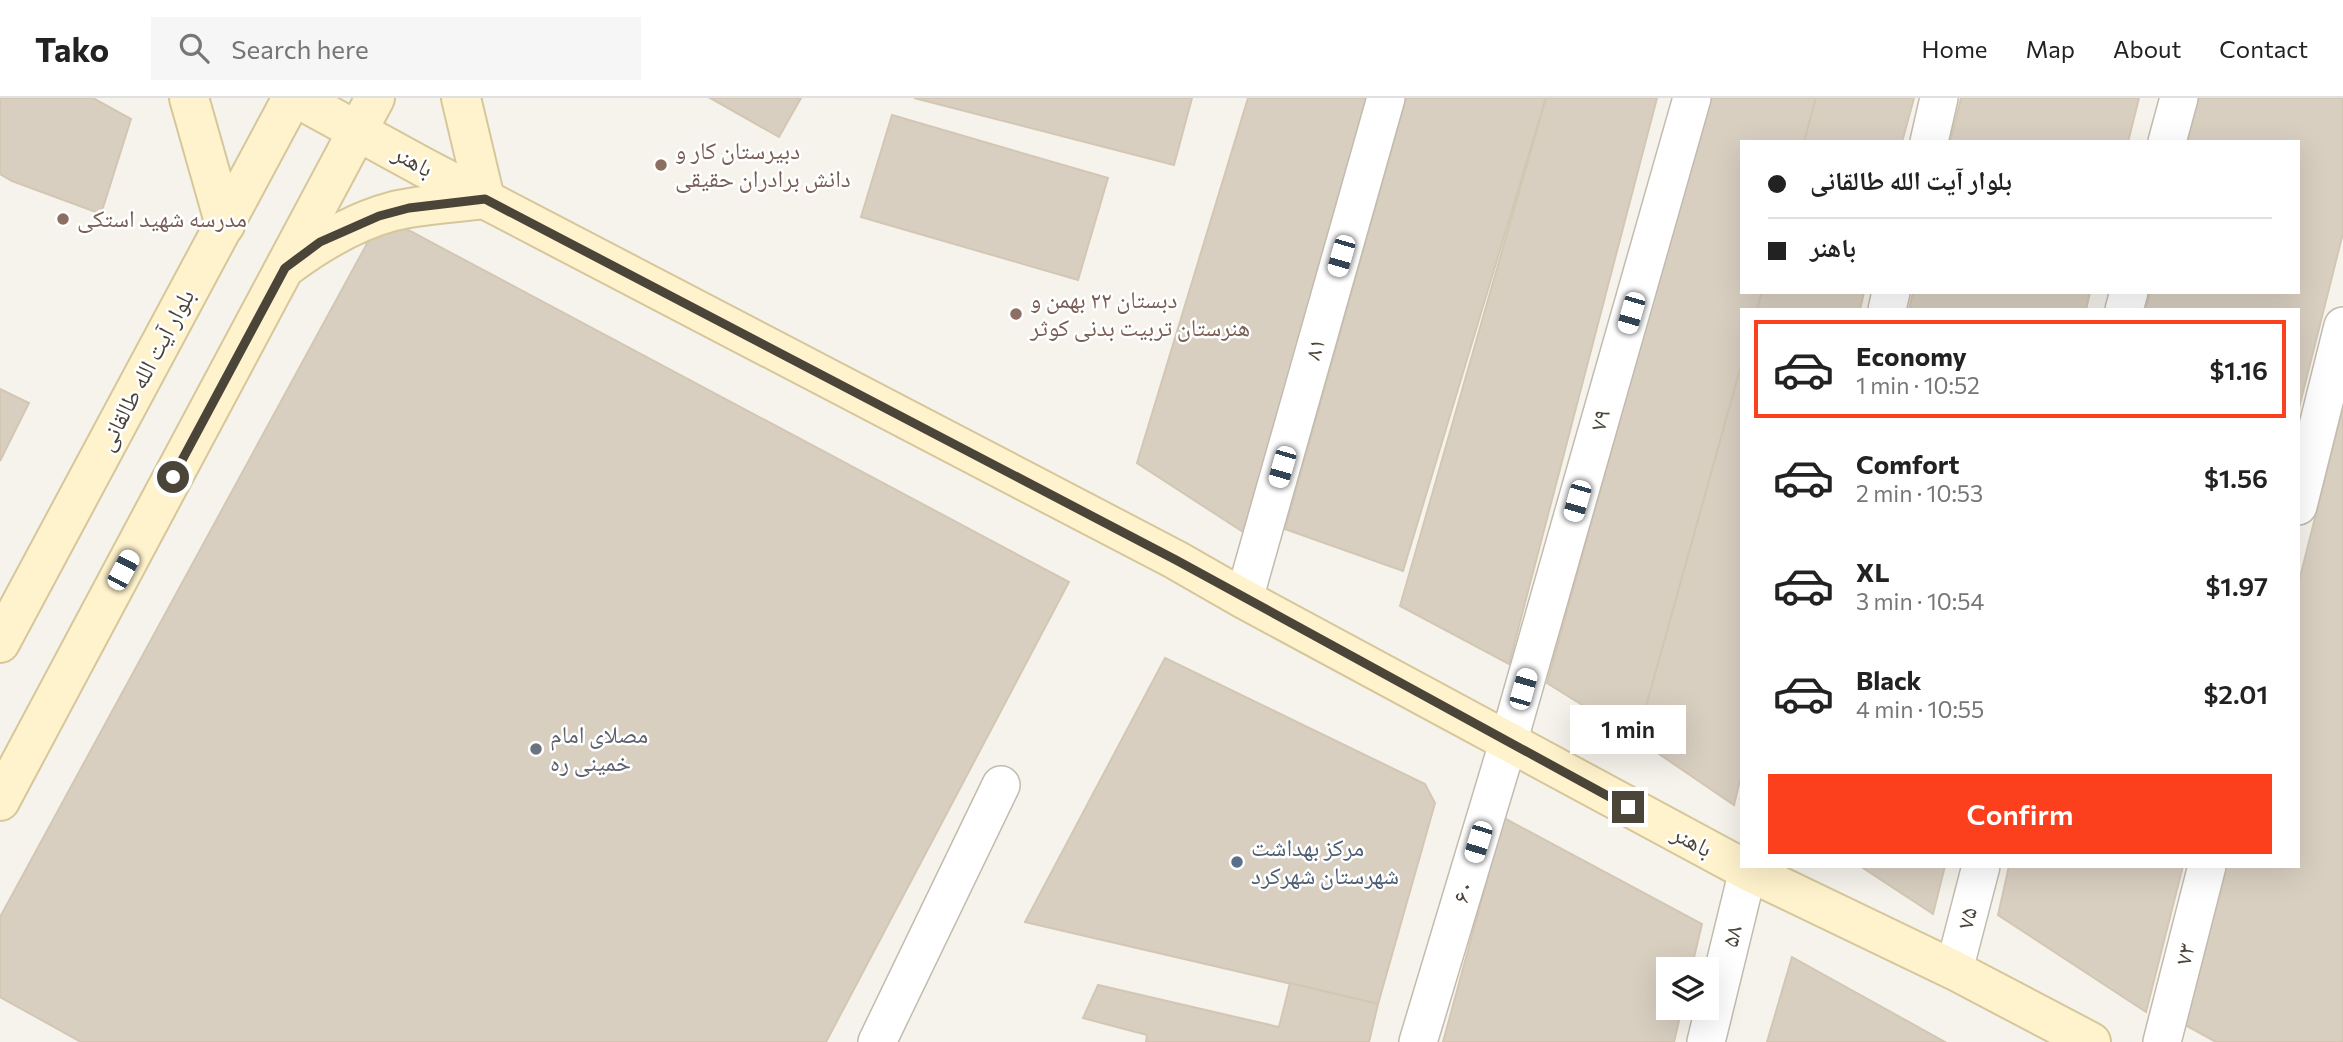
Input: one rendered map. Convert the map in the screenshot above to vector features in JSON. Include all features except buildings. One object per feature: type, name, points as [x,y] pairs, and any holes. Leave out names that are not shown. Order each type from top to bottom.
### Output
[{"type":"main road","points":[[189,98],[225,225]]},
{"type":"main road","name":"بلوار آیت الله طالقانی","points":[[0,643],[295,98]]},
{"type":"main road","name":"باهنر","points":[[295,98],[367,114],[485,199],[1176,560],[1508,743],[1740,865]]},
{"type":"main road","points":[[285,268],[320,242],[379,216],[409,208],[485,199],[461,98]]},
{"type":"main road","points":[[0,802],[367,114]]},
{"type":"main road","name":"باهنر","points":[[1748,869],[1954,970],[2091,1042]]},
{"type":"street","name":"۸۱","points":[[1244,599],[1386,98]]},
{"type":"street","name":"۷۹","points":[[1508,743],[1692,98]]},
{"type":"street","points":[[1928,140],[1939,98]]},
{"type":"street","points":[[2168,140],[2179,98]]},
{"type":"street","points":[[2300,498],[2343,326]]},
{"type":"street","name":"۶۰","points":[[1418,1042],[1508,743]]},
{"type":"street","points":[[877,1042],[1001,785]]},
{"type":"street","name":"۷۵","points":[[1954,970],[1980,868]]},
{"type":"street","name":"۷۳","points":[[2162,1042],[2206,868]]},
{"type":"street","name":"۵۸","points":[[1706,1042],[1748,869]]},
{"type":"place","name":"دبیرستان کار و دانش برادران حقیقی","points":[[661,165]]},
{"type":"place","name":"مدرسه شهید استکی","points":[[63,219]]},
{"type":"place","name":"دبستان ۲۲ بهمن و هنرستان تربیت بدنی کوثر","points":[[1016,314]]},
{"type":"place","name":"مصلای امام خمینی ره","points":[[536,749]]},
{"type":"place","name":"مرکز بهداشت شهرستان شهرکرد","points":[[1237,862]]},
{"type":"route","points":[[173,477],[285,268],[320,242],[379,216],[409,208],[485,199],[1176,560],[1628,807]]}]
